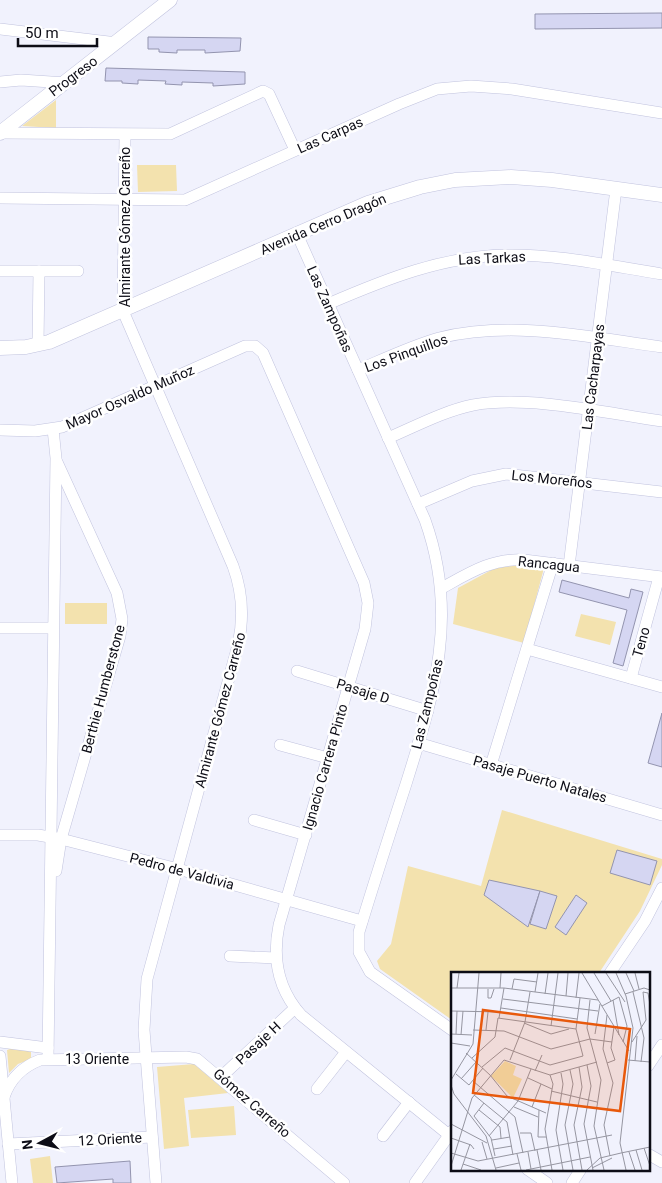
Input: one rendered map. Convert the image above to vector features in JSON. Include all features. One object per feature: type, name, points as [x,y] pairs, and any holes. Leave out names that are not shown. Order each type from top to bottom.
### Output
[{"type":"street","name":"Progreso","points":[[0,133],[117,44],[170,0]]},
{"type":"street","points":[[0,29],[117,44]]},
{"type":"street","points":[[0,82],[21,80],[66,83]]},
{"type":"street","name":"Las Carpas","points":[[0,198],[124,201],[185,200],[414,97],[447,87],[471,86],[512,89],[662,113]]},
{"type":"street","points":[[0,133],[170,134],[263,91],[269,94],[295,150]]},
{"type":"street","name":"Almirante Gómez Carreño","points":[[125,135],[123,311],[234,566],[240,587],[243,609],[241,633],[147,979],[144,1013],[146,1059],[156,1183]]},
{"type":"street","name":"Avenida Cerro Dragón","points":[[0,348],[38,345],[123,311],[385,197],[420,187],[456,180],[491,177],[532,178],[662,195]]},
{"type":"street","name":"Las Cacharpayas","points":[[569,566],[616,189]]},
{"type":"street","name":"Las Zampoñas","points":[[297,234],[418,504],[436,554],[442,588],[441,650],[428,710],[358,939],[359,952],[370,972],[451,1029]]},
{"type":"street","name":"Las Tarkas","points":[[328,304],[401,274],[435,264],[471,257],[524,255],[662,274]]},
{"type":"street","points":[[0,270],[78,271]]},
{"type":"street","points":[[38,345],[40,271]]},
{"type":"street","name":"Los Pinquillos","points":[[358,370],[422,344],[474,332],[522,329],[662,347]]},
{"type":"street","name":"Mayor Osvaldo Muñoz","points":[[0,430],[53,429],[72,424],[245,346],[255,346]]},
{"type":"street","name":"Ignacio Carrera Pinto","points":[[255,346],[263,353],[367,592],[367,620],[277,937],[276,958],[282,984],[295,1008],[346,1052],[451,1133]]},
{"type":"street","points":[[388,438],[444,414],[485,404],[526,403],[662,421]]},
{"type":"street","name":"Berthie Humberstone","points":[[48,1054],[51,899],[55,838],[53,628],[56,458],[53,429]]},
{"type":"street","name":"Berthie Humberstone","points":[[55,838],[120,636],[122,619],[117,593],[56,458]]},
{"type":"street","name":"Los Moreños","points":[[418,504],[466,483],[494,476],[518,474],[662,492]]},
{"type":"street","name":"Rancagua","points":[[442,588],[492,562],[516,559],[661,577]]},
{"type":"street","points":[[491,765],[553,563]]},
{"type":"street","name":"Teno","points":[[630,678],[661,577]]},
{"type":"street","points":[[0,628],[53,628]]},
{"type":"street","points":[[527,649],[662,687]]},
{"type":"street","name":"Pasaje D","points":[[297,671],[428,710]]},
{"type":"street","name":"Pasaje Puerto Natales","points":[[418,743],[662,815]]},
{"type":"street","points":[[280,745],[328,758]]},
{"type":"street","points":[[254,820],[306,835]]},
{"type":"street","name":"Pedro de Valdivia","points":[[0,835],[55,838],[178,869],[362,921]]},
{"type":"street","points":[[611,972],[645,920],[662,888]]},
{"type":"street","points":[[230,956],[276,958]]},
{"type":"street","name":"Pasaje H","points":[[221,1077],[295,1008]]},
{"type":"street","name":"13 Oriente","points":[[0,1042],[48,1054],[146,1059]]},
{"type":"street","points":[[650,1063],[662,1045]]},
{"type":"street","points":[[317,1090],[346,1052]]},
{"type":"street","points":[[4,1097],[10,1083],[20,1071],[48,1054]]},
{"type":"street","points":[[0,1056],[12,1183]]},
{"type":"street","name":"Gómez Carreño","points":[[146,1059],[192,1058],[202,1062],[344,1183]]},
{"type":"street","points":[[383,1136],[409,1102]]},
{"type":"street","points":[[415,1183],[451,1133]]},
{"type":"street","name":"12 Oriente","points":[[8,1144],[152,1137]]},
{"type":"street","points":[[650,1155],[662,1162]]},
{"type":"street","points":[[528,1170],[548,1183]]},
{"type":"street","points":[[572,1183],[580,1170]]},
{"type":"shaded area","points":[[56,100],[56,128],[22,126]]},
{"type":"shaded area","points":[[137,165],[176,165],[177,191],[138,192]]},
{"type":"shaded area","points":[[522,565],[544,568],[524,643],[453,624],[458,588],[495,568]]},
{"type":"shaded area","points":[[65,603],[107,603],[107,624],[65,624]]},
{"type":"shaded area","points":[[581,614],[616,622],[610,645],[575,636]]},
{"type":"shaded area","points":[[502,810],[662,859],[662,865],[640,911],[600,972],[451,972],[451,1019],[380,969],[377,961],[391,944],[408,866],[481,886]]},
{"type":"shaded area","points":[[16,1047],[31,1052],[31,1059],[18,1064],[9,1073],[7,1050]]},
{"type":"shaded area","points":[[194,1064],[228,1093],[184,1098],[189,1146],[164,1149],[157,1067]]},
{"type":"shaded area","points":[[234,1106],[236,1135],[191,1138],[188,1110]]},
{"type":"shaded area","points":[[50,1156],[53,1183],[33,1183],[30,1159]]},
{"type":"building","points":[[662,13],[662,28],[535,29],[535,14]]},
{"type":"building","points":[[148,37],[241,38],[240,51],[205,53],[205,50],[177,50],[177,53],[159,52],[159,49],[148,49]]},
{"type":"building","points":[[106,68],[245,72],[245,84],[213,86],[213,83],[182,82],[182,85],[165,84],[166,81],[138,80],[138,84],[122,83],[122,81],[105,81]]},
{"type":"building","points":[[562,580],[629,598],[631,589],[643,592],[623,666],[613,663],[627,610],[559,592]]},
{"type":"building","points":[[662,713],[662,767],[648,763]]},
{"type":"building","points":[[617,850],[657,861],[650,885],[610,873]]},
{"type":"building","points":[[489,880],[540,891],[528,927],[484,895]]},
{"type":"building","points":[[540,891],[557,896],[546,929],[530,924]]},
{"type":"building","points":[[576,895],[587,903],[566,935],[555,927]]},
{"type":"building","points":[[130,1161],[131,1183],[113,1183],[113,1179],[57,1183],[55,1167]]}]
